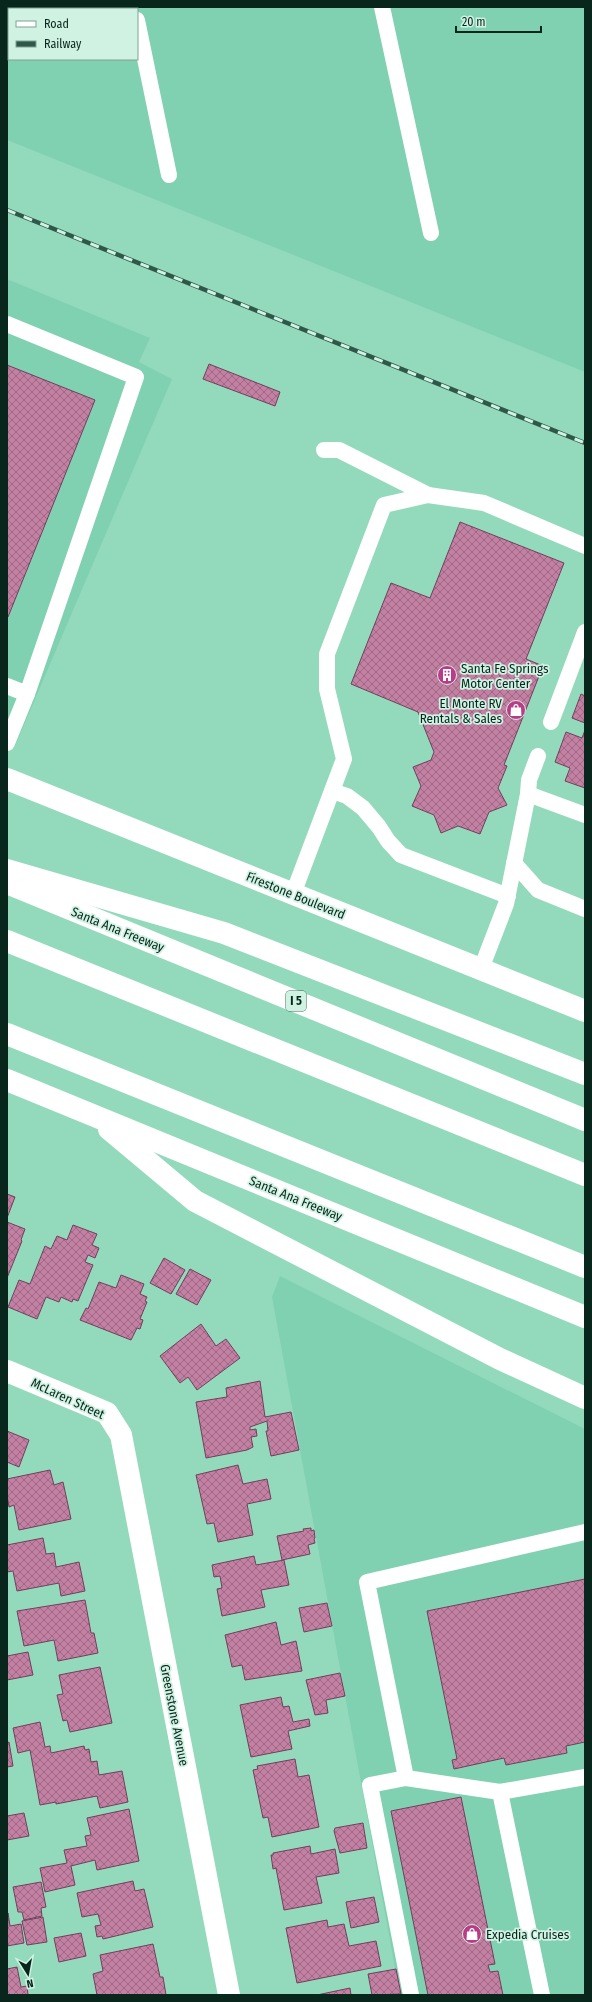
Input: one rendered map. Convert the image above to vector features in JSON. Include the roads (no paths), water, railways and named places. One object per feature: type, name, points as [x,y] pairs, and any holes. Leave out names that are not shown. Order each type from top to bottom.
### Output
[{"type":"main road","name":"Firestone Boulevard","points":[[7,779],[585,1011]]},
{"type":"main road","points":[[7,870],[224,933],[585,1074]]},
{"type":"main road","name":"Santa Ana Freeway","points":[[7,884],[585,1120]]},
{"type":"main road","points":[[7,941],[585,1175]]},
{"type":"main road","points":[[7,1034],[585,1267]]},
{"type":"main road","name":"Santa Ana Freeway","points":[[7,1080],[585,1317]]},
{"type":"main road","points":[[93,1115],[195,1201],[500,1359],[585,1398]]},
{"type":"main road","name":"McLaren Street","points":[[7,1371],[107,1413],[121,1435]]},
{"type":"main road","name":"Greenstone Avenue","points":[[121,1435],[229,1995]]},
{"type":"lane","points":[[382,7],[431,233]]},
{"type":"lane","points":[[138,25],[169,175]]},
{"type":"lane","points":[[7,324],[136,377],[27,694],[7,743]]},
{"type":"lane","points":[[324,450],[339,450],[428,495],[484,503],[585,546]]},
{"type":"lane","points":[[293,894],[344,759],[327,689],[327,654],[384,505],[428,495]]},
{"type":"lane","points":[[552,722],[583,642]]},
{"type":"lane","points":[[7,686],[27,694]]},
{"type":"lane","points":[[481,969],[508,896],[528,794],[529,780],[538,756]]},
{"type":"lane","points":[[332,791],[347,796],[362,808],[401,855],[508,896]]},
{"type":"lane","points":[[528,794],[585,815]]},
{"type":"lane","points":[[514,863],[538,890],[585,909]]},
{"type":"lane","points":[[406,1778],[367,1582],[585,1532]]},
{"type":"lane","points":[[411,1995],[370,1785],[406,1778],[500,1792],[585,1776]]},
{"type":"lane","points":[[500,1792],[542,1995]]},
{"type":"railway","points":[[7,210],[585,443]]},
{"type":"place","name":"Santa Fe Springs Motor Center","points":[[447,675]]},
{"type":"place","name":"El Monte RV Rentals & Sales","points":[[516,710]]},
{"type":"place","name":"Expedia Cruises","points":[[472,1934]]}]
